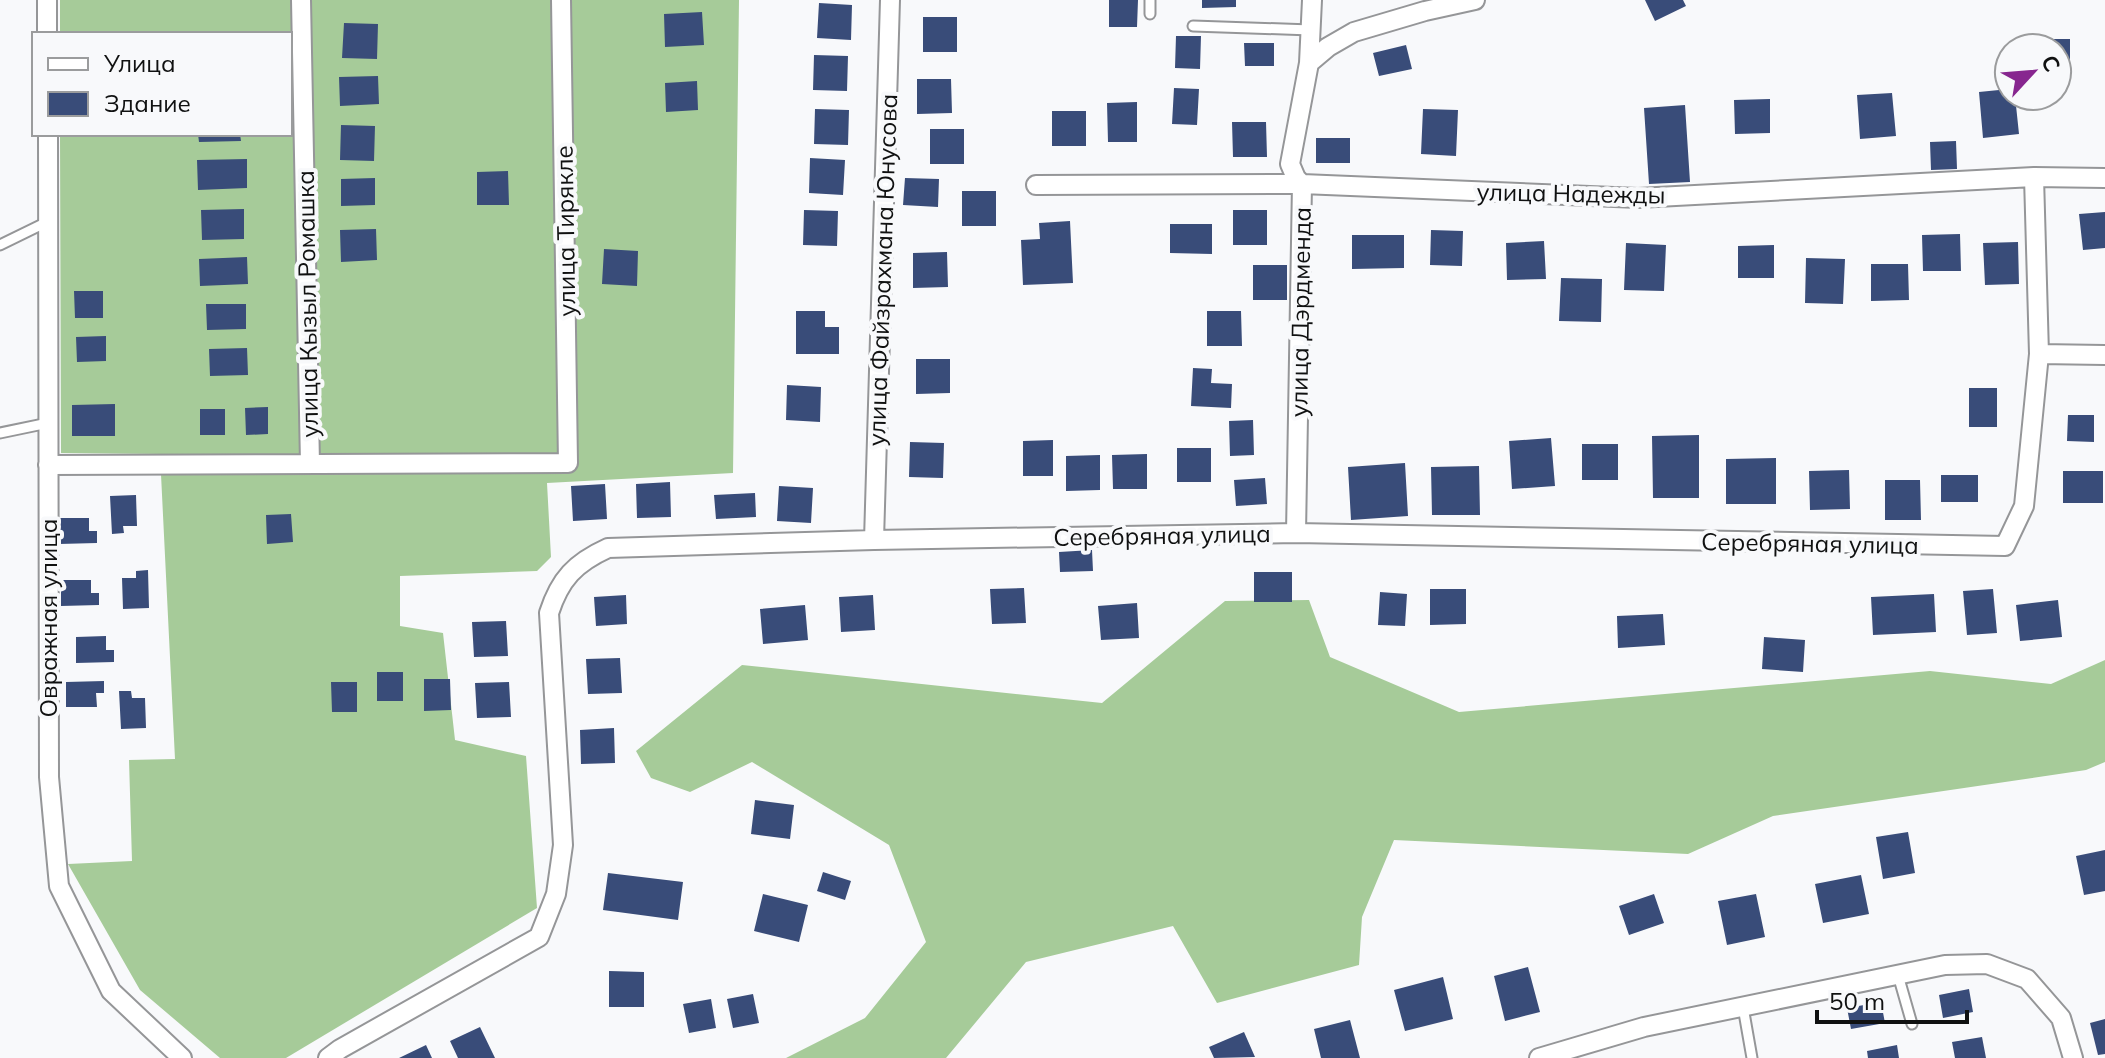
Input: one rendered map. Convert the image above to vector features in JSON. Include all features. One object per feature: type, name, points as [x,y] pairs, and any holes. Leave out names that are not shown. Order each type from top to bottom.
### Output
[{"type":"street","points":[[47,0],[47,32]]},
{"type":"street","name":"улица Кызыл Ромашка","points":[[301,0],[310,464]]},
{"type":"street","name":"улица Тирякле","points":[[310,464],[568,463],[561,0]]},
{"type":"street","name":"улица Файзрахмана Юнусова","points":[[874,540],[890,0]]},
{"type":"street","name":"улица Дэрдменда","points":[[1296,533],[1302,184],[1290,164],[1309,63],[1312,0]]},
{"type":"street","points":[[1309,63],[1354,32],[1475,0]]},
{"type":"street","name":"Овражная улица","points":[[48,136],[49,777],[59,886],[111,991],[182,1058]]},
{"type":"street","name":"Серебряная улица","points":[[328,1058],[539,937],[556,894],[563,845],[549,613],[556,591],[586,558],[608,548],[1296,533],[2005,546],[2024,506],[2039,354],[2034,177]]},
{"type":"street","name":"улица Надежды","points":[[1036,185],[1302,184],[1638,198],[2034,177],[2105,178]]},
{"type":"street","points":[[2039,354],[2105,355]]},
{"type":"street","points":[[48,465],[310,464]]},
{"type":"street","points":[[1539,1058],[1644,1027],[1945,965],[1987,964],[2027,979],[2061,1018],[2073,1058]]},
{"type":"lane","points":[[1150,0],[1150,14]]},
{"type":"lane","points":[[1193,26],[1311,30]]},
{"type":"lane","points":[[0,245],[48,222]]},
{"type":"lane","points":[[0,433],[48,423]]},
{"type":"lane","points":[[1898,975],[1912,1024]]},
{"type":"lane","points":[[1743,1007],[1752,1058]]},
{"type":"green space","points":[[60,0],[739,0],[733,473],[547,483],[551,557],[537,571],[400,576],[400,626],[443,633],[455,740],[526,756],[537,908],[286,1058],[220,1058],[140,990],[68,864],[132,861],[129,760],[175,759],[160,454],[61,453],[60,136],[292,136],[292,32],[60,32]]},
{"type":"green space","points":[[1309,600],[1330,657],[1459,712],[1930,671],[2051,684],[2105,660],[2105,762],[2086,770],[1773,816],[1688,854],[1394,840],[1362,917],[1359,965],[1217,1003],[1173,926],[1026,962],[946,1058],[786,1058],[865,1018],[926,942],[889,845],[752,762],[690,792],[651,778],[636,751],[742,665],[1102,703],[1225,601]]},
{"type":"building","points":[[1109,0],[1138,0],[1137,27],[1109,27]]},
{"type":"building","points":[[1202,0],[1236,0],[1236,7],[1202,8]]},
{"type":"building","points":[[1645,0],[1683,0],[1686,6],[1655,21]]},
{"type":"building","points":[[819,3],[852,5],[851,40],[817,38]]},
{"type":"building","points":[[702,12],[704,45],[665,47],[664,14]]},
{"type":"building","points":[[923,17],[957,17],[957,52],[923,52]]},
{"type":"building","points":[[344,23],[378,24],[377,59],[342,58]]},
{"type":"building","points":[[1176,36],[1201,36],[1200,69],[1175,68]]},
{"type":"building","points":[[1244,43],[1274,43],[1274,66],[1245,66]]},
{"type":"building","points":[[1406,45],[1412,69],[1379,76],[1373,53]]},
{"type":"building","points":[[814,55],[848,56],[847,91],[813,90]]},
{"type":"building","points":[[378,76],[379,104],[340,106],[339,77]]},
{"type":"building","points":[[917,79],[951,79],[952,113],[917,114]]},
{"type":"building","points":[[697,81],[698,110],[666,112],[665,83]]},
{"type":"building","points":[[1174,88],[1199,89],[1197,125],[1172,124]]},
{"type":"building","points":[[1993,91],[1993,112],[2017,112],[2019,134],[1983,138],[1979,92]]},
{"type":"building","points":[[1892,93],[1896,136],[1860,139],[1857,95]]},
{"type":"building","points":[[1770,99],[1770,133],[1735,134],[1734,100]]},
{"type":"building","points":[[1137,102],[1137,142],[1108,142],[1107,103]]},
{"type":"building","points":[[1685,105],[1690,182],[1649,184],[1644,108]]},
{"type":"building","points":[[815,109],[849,110],[848,145],[814,144]]},
{"type":"building","points":[[1423,109],[1458,110],[1456,156],[1421,154]]},
{"type":"building","points":[[1052,111],[1086,111],[1086,146],[1052,146]]},
{"type":"building","points":[[1232,122],[1266,122],[1267,157],[1233,157]]},
{"type":"building","points":[[341,125],[375,126],[374,161],[340,160]]},
{"type":"building","points":[[930,129],[964,129],[964,164],[930,164]]},
{"type":"building","points":[[198,136],[240,136],[241,141],[199,142]]},
{"type":"building","points":[[1316,138],[1350,138],[1350,163],[1316,163]]},
{"type":"building","points":[[1956,141],[1957,169],[1931,170],[1930,142]]},
{"type":"building","points":[[810,158],[845,160],[843,195],[809,193]]},
{"type":"building","points":[[247,159],[247,188],[198,190],[197,160]]},
{"type":"building","points":[[508,171],[509,205],[477,205],[477,172]]},
{"type":"building","points":[[375,178],[375,205],[341,206],[341,179]]},
{"type":"building","points":[[905,178],[939,179],[938,207],[903,205]]},
{"type":"building","points":[[962,191],[996,191],[996,226],[962,226]]},
{"type":"building","points":[[244,209],[244,239],[202,240],[201,210]]},
{"type":"building","points":[[804,210],[838,211],[837,246],[803,245]]},
{"type":"building","points":[[1233,210],[1267,210],[1267,245],[1233,245]]},
{"type":"building","points":[[2105,212],[2105,248],[2083,250],[2079,214]]},
{"type":"building","points":[[1070,221],[1073,283],[1023,285],[1021,240],[1040,239],[1039,223]]},
{"type":"building","points":[[1170,224],[1212,224],[1212,254],[1170,253]]},
{"type":"building","points":[[376,229],[377,260],[341,262],[340,230]]},
{"type":"building","points":[[1431,230],[1463,231],[1462,266],[1430,265]]},
{"type":"building","points":[[1960,234],[1961,271],[1923,271],[1922,235]]},
{"type":"building","points":[[1352,235],[1404,235],[1404,268],[1352,269]]},
{"type":"building","points":[[1544,241],[1546,279],[1507,280],[1506,243]]},
{"type":"building","points":[[2018,242],[2019,284],[1985,285],[1983,243]]},
{"type":"building","points":[[1626,243],[1666,245],[1664,291],[1624,290]]},
{"type":"building","points":[[1774,245],[1774,278],[1738,278],[1738,246]]},
{"type":"building","points":[[604,249],[638,251],[637,286],[602,284]]},
{"type":"building","points":[[947,252],[948,287],[913,288],[913,253]]},
{"type":"building","points":[[247,257],[248,284],[200,286],[199,259]]},
{"type":"building","points":[[1806,258],[1845,259],[1843,304],[1805,303]]},
{"type":"building","points":[[1871,264],[1908,264],[1909,300],[1871,301]]},
{"type":"building","points":[[1253,265],[1287,265],[1287,300],[1253,300]]},
{"type":"building","points":[[1561,278],[1602,279],[1601,322],[1559,321]]},
{"type":"building","points":[[74,291],[103,291],[103,318],[75,318]]},
{"type":"building","points":[[206,304],[246,304],[246,329],[207,330]]},
{"type":"building","points":[[796,311],[825,311],[825,327],[839,327],[839,354],[796,354]]},
{"type":"building","points":[[1207,311],[1241,311],[1242,346],[1207,346]]},
{"type":"building","points":[[106,336],[106,361],[77,362],[76,337]]},
{"type":"building","points":[[247,348],[248,375],[210,376],[209,349]]},
{"type":"building","points":[[916,359],[950,359],[950,393],[916,394]]},
{"type":"building","points":[[1193,368],[1212,369],[1211,383],[1232,384],[1231,408],[1191,406]]},
{"type":"building","points":[[787,385],[821,387],[820,422],[786,420]]},
{"type":"building","points":[[1969,388],[1997,388],[1997,427],[1969,427]]},
{"type":"building","points":[[115,404],[115,436],[72,436],[72,405]]},
{"type":"building","points":[[268,407],[268,434],[246,435],[245,408]]},
{"type":"building","points":[[200,409],[225,409],[225,435],[200,435]]},
{"type":"building","points":[[2068,415],[2094,415],[2094,442],[2067,441]]},
{"type":"building","points":[[1253,420],[1254,455],[1230,456],[1229,421]]},
{"type":"building","points":[[1699,435],[1699,498],[1653,498],[1652,436]]},
{"type":"building","points":[[1551,438],[1555,486],[1512,489],[1509,441]]},
{"type":"building","points":[[1053,440],[1053,476],[1023,476],[1023,441]]},
{"type":"building","points":[[910,442],[944,443],[943,478],[909,477]]},
{"type":"building","points":[[1582,444],[1618,444],[1618,480],[1582,480]]},
{"type":"building","points":[[1177,448],[1211,448],[1211,482],[1177,482]]},
{"type":"building","points":[[1147,454],[1147,489],[1113,489],[1112,455]]},
{"type":"building","points":[[1100,455],[1100,490],[1066,491],[1066,456]]},
{"type":"building","points":[[1776,458],[1776,504],[1726,504],[1726,459]]},
{"type":"building","points":[[1405,463],[1408,516],[1351,520],[1348,467]]},
{"type":"building","points":[[1479,466],[1480,515],[1432,515],[1431,467]]},
{"type":"building","points":[[1849,470],[1850,509],[1810,510],[1809,471]]},
{"type":"building","points":[[2063,471],[2103,471],[2103,503],[2063,503]]},
{"type":"building","points":[[1941,475],[1978,475],[1978,502],[1941,502]]},
{"type":"building","points":[[1265,478],[1267,504],[1236,506],[1234,480]]},
{"type":"building","points":[[1885,480],[1920,480],[1921,520],[1885,520]]},
{"type":"building","points":[[670,482],[671,517],[637,518],[636,484]]},
{"type":"building","points":[[605,484],[607,519],[573,521],[571,486]]},
{"type":"building","points":[[779,486],[813,488],[811,523],[777,521]]},
{"type":"building","points":[[755,493],[756,517],[716,519],[714,495]]},
{"type":"building","points":[[136,495],[137,526],[123,526],[124,533],[112,534],[110,496]]},
{"type":"building","points":[[291,514],[293,542],[267,544],[266,515]]},
{"type":"building","points":[[58,518],[89,518],[89,531],[97,531],[97,543],[59,544]]},
{"type":"building","points":[[1092,550],[1093,571],[1060,572],[1059,552]]},
{"type":"building","points":[[148,570],[149,608],[123,609],[122,578],[136,578],[136,571]]},
{"type":"building","points":[[1254,572],[1292,572],[1292,602],[1254,602]]},
{"type":"building","points":[[61,580],[91,580],[91,593],[99,593],[99,605],[61,606]]},
{"type":"building","points":[[1024,588],[1026,623],[992,624],[990,589]]},
{"type":"building","points":[[1430,589],[1466,589],[1466,624],[1430,625]]},
{"type":"building","points":[[1993,589],[1997,633],[1967,635],[1963,591]]},
{"type":"building","points":[[1380,592],[1407,594],[1405,626],[1378,625]]},
{"type":"building","points":[[1934,594],[1936,632],[1873,635],[1871,597]]},
{"type":"building","points":[[626,595],[627,624],[596,626],[594,597]]},
{"type":"building","points":[[873,595],[875,630],[841,632],[839,597]]},
{"type":"building","points":[[2058,600],[2062,637],[2020,641],[2016,605]]},
{"type":"building","points":[[1137,603],[1139,638],[1101,640],[1098,606]]},
{"type":"building","points":[[805,605],[808,640],[763,644],[760,609]]},
{"type":"building","points":[[1663,614],[1665,645],[1618,648],[1617,616]]},
{"type":"building","points":[[506,621],[508,656],[474,657],[472,622]]},
{"type":"building","points":[[106,636],[106,650],[114,650],[114,662],[76,663],[76,637]]},
{"type":"building","points":[[1764,637],[1805,640],[1803,672],[1762,669]]},
{"type":"building","points":[[620,658],[622,693],[588,694],[586,659]]},
{"type":"building","points":[[377,672],[403,672],[403,701],[377,701]]},
{"type":"building","points":[[424,679],[450,679],[451,710],[424,711]]},
{"type":"building","points":[[104,681],[104,693],[96,693],[97,707],[66,707],[66,682]]},
{"type":"building","points":[[331,682],[357,682],[357,712],[332,712]]},
{"type":"building","points":[[509,682],[511,717],[477,718],[475,683]]},
{"type":"building","points":[[119,691],[131,691],[132,698],[145,698],[146,728],[121,729]]},
{"type":"building","points":[[614,728],[615,763],[581,764],[580,730]]},
{"type":"building","points":[[755,800],[794,805],[790,839],[751,834]]},
{"type":"building","points":[[1908,832],[1915,873],[1883,879],[1876,837]]},
{"type":"building","points":[[2105,850],[2105,891],[2084,895],[2076,856]]},
{"type":"building","points":[[823,872],[851,881],[845,900],[817,891]]},
{"type":"building","points":[[608,873],[683,882],[678,920],[603,910]]},
{"type":"building","points":[[1861,875],[1869,914],[1823,923],[1815,884]]},
{"type":"building","points":[[763,894],[808,905],[799,942],[754,931]]},
{"type":"building","points":[[1654,894],[1664,923],[1629,935],[1619,906]]},
{"type":"building","points":[[1756,894],[1765,937],[1727,945],[1718,901]]},
{"type":"building","points":[[1528,967],[1540,1012],[1505,1021],[1494,976]]},
{"type":"building","points":[[609,971],[644,972],[644,1007],[609,1007]]},
{"type":"building","points":[[1443,977],[1453,1019],[1405,1031],[1394,990]]},
{"type":"building","points":[[1969,989],[1973,1012],[1943,1018],[1939,995]]},
{"type":"building","points":[[753,994],[759,1023],[733,1028],[727,999]]},
{"type":"building","points":[[711,999],[716,1028],[689,1033],[683,1004]]},
{"type":"building","points":[[1881,1002],[1885,1023],[1851,1029],[1847,1008]]},
{"type":"building","points":[[2105,1019],[2105,1054],[2098,1055],[2090,1023]]},
{"type":"building","points":[[1350,1020],[1360,1058],[1321,1058],[1314,1029]]},
{"type":"building","points":[[480,1027],[495,1058],[458,1058],[450,1041]]},
{"type":"building","points":[[1244,1032],[1255,1057],[1214,1058],[1209,1047]]},
{"type":"building","points":[[1982,1037],[1986,1058],[1955,1058],[1952,1042]]},
{"type":"building","points":[[426,1045],[432,1058],[399,1058]]},
{"type":"building","points":[[1897,1045],[1899,1058],[1868,1058],[1867,1051]]}]
